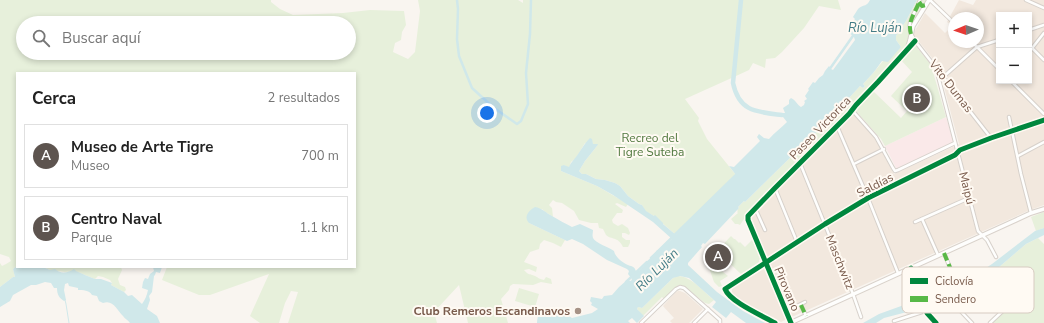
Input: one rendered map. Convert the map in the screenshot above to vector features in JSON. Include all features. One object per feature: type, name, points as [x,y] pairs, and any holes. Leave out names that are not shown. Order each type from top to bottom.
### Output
[{"type":"street","name":"Paseo Victorica","points":[[907,50],[914,22],[930,0]]},
{"type":"street","points":[[930,0],[948,17]]},
{"type":"street","points":[[1026,0],[1044,8]]},
{"type":"street","name":"Paseo Victorica","points":[[911,34],[909,27],[919,1]]},
{"type":"street","points":[[919,1],[922,6],[926,5]]},
{"type":"street","points":[[1032,29],[1044,25]]},
{"type":"street","points":[[1044,33],[1032,48],[1044,60]]},
{"type":"street","name":"Vito Dumas","points":[[911,34],[992,138]]},
{"type":"street","name":"Paseo Victorica","points":[[748,218],[749,214],[849,114],[915,41]]},
{"type":"street","points":[[984,45],[996,41]]},
{"type":"street","points":[[940,80],[976,48]]},
{"type":"street","points":[[978,48],[996,66]]},
{"type":"street","name":"Maipú","points":[[936,68],[978,230],[987,240],[996,257]]},
{"type":"street","points":[[1014,84],[1044,114]]},
{"type":"street","points":[[852,109],[873,132],[884,149],[895,171],[955,143]]},
{"type":"street","points":[[1009,118],[1031,213]]},
{"type":"street","name":"Saldías","points":[[770,321],[742,305],[728,294],[725,289],[868,198],[955,156],[960,150],[1044,120]]},
{"type":"street","points":[[837,126],[898,273]]},
{"type":"street","points":[[1018,156],[1044,144]]},
{"type":"street","points":[[854,164],[884,149]]},
{"type":"street","name":"Maschwitz","points":[[800,163],[861,317]]},
{"type":"street","points":[[775,188],[797,242]]},
{"type":"street","points":[[915,222],[969,198]]},
{"type":"street","points":[[756,208],[765,230]]},
{"type":"street","points":[[913,267],[1031,213],[1044,209]]},
{"type":"street","name":"Pirovano","points":[[748,218],[790,323]]},
{"type":"street","points":[[922,220],[938,255]]},
{"type":"street","points":[[944,252],[950,267]]},
{"type":"street","points":[[790,323],[902,271]]},
{"type":"street","points":[[640,323],[680,287],[684,288],[721,322]]},
{"type":"street","points":[[795,307],[806,302]]},
{"type":"street","points":[[801,305],[806,316]]},
{"type":"street","points":[[694,323],[708,309]]},
{"type":"street","points":[[894,321],[919,313]]},
{"type":"street","points":[[927,313],[936,323]]},
{"type":"street","points":[[962,313],[972,323]]},
{"type":"street","points":[[990,323],[1001,313]]},
{"type":"street","points":[[770,321],[775,323]]},
{"type":"shaded area","points":[[959,0],[973,5],[976,0],[1044,0],[1044,205],[781,322],[747,305],[732,294],[732,288],[770,265],[750,218],[853,114],[874,137],[894,174],[959,144],[943,83],[948,78],[913,34],[925,13],[945,33],[948,30],[948,48],[984,48],[984,12],[952,12]]},
{"type":"shaded area","points":[[946,117],[953,140],[951,143],[898,169],[896,168],[885,146]]},
{"type":"shaded area","points":[[678,291],[685,293],[703,309],[689,323],[672,323],[670,321],[674,318],[663,306]]},
{"type":"green space","name":"Recreo del Tigre Suteba","points":[[0,0],[271,0],[271,2],[280,9],[293,15],[343,13],[370,10],[404,11],[406,25],[402,32],[401,40],[395,43],[393,52],[408,59],[415,52],[420,11],[418,0],[518,0],[523,3],[523,0],[838,0],[841,10],[819,6],[804,28],[782,52],[775,58],[766,59],[765,68],[753,63],[749,70],[685,99],[699,118],[698,121],[707,139],[736,175],[676,235],[654,216],[645,211],[642,205],[628,196],[620,186],[615,183],[582,174],[579,171],[597,146],[592,142],[585,143],[576,158],[571,162],[569,168],[564,165],[561,171],[597,186],[628,204],[626,207],[617,203],[615,204],[623,210],[622,213],[617,213],[612,220],[613,223],[618,226],[622,224],[628,228],[630,233],[629,235],[622,233],[622,237],[626,240],[630,240],[630,243],[628,247],[623,247],[619,241],[606,235],[603,229],[599,228],[598,223],[579,220],[574,211],[562,203],[553,200],[549,205],[552,208],[553,217],[542,209],[529,223],[565,240],[561,247],[544,240],[540,244],[539,249],[530,252],[524,262],[537,267],[536,272],[529,269],[524,270],[527,273],[542,280],[546,277],[551,279],[552,284],[541,282],[533,285],[513,284],[510,286],[509,290],[501,299],[508,323],[468,323],[459,285],[434,312],[437,323],[288,323],[298,292],[291,291],[285,303],[279,323],[260,323],[250,316],[269,274],[210,295],[199,295],[162,280],[167,268],[356,268],[356,72],[16,72],[16,267],[13,269],[15,277],[0,287],[0,263],[2,266],[11,261],[9,257],[0,254]]},
{"type":"green space","points":[[917,0],[928,0],[910,34],[906,49],[848,113],[747,214],[746,220],[745,221],[744,219],[740,225],[735,224],[731,219],[738,213],[738,207],[744,201],[745,202],[847,102],[860,86],[863,88],[865,86],[863,84],[883,61],[901,47],[896,40],[896,36]]},
{"type":"green space","points":[[915,45],[931,65],[946,117],[885,146],[855,108],[873,91],[901,118],[907,111],[891,96],[912,72],[901,60]]},
{"type":"green space","points":[[1044,212],[1044,228],[1036,231],[1031,217]]},
{"type":"green space","points":[[731,236],[745,247],[753,239],[761,258],[759,262],[741,274],[720,254],[717,253],[717,256],[714,254]]},
{"type":"green space","points":[[1038,238],[1044,244],[1044,323],[992,323],[1003,313],[1034,313],[1034,267],[999,267],[1026,244]]},
{"type":"green space","points":[[708,260],[728,276],[720,281],[722,286],[719,287],[714,282],[707,262]]},
{"type":"green space","points":[[45,268],[121,268],[122,270],[118,279],[120,285],[125,287],[126,290],[124,292],[111,285],[112,283],[110,280],[103,277],[98,276],[95,279],[75,271],[65,272]]},
{"type":"green space","points":[[682,276],[692,281],[714,300],[709,304],[705,303],[685,287],[679,285],[664,299],[662,297],[643,316],[637,309],[638,307],[642,308],[673,278]]},
{"type":"green space","points":[[519,288],[539,294],[535,307],[515,301]]},
{"type":"water","name":"Río Luján","points":[[870,0],[917,0],[896,36],[896,40],[901,47],[888,62],[882,61],[863,84],[865,86],[863,88],[860,86],[847,102],[745,202],[744,201],[738,207],[739,208],[705,244],[703,243],[701,246],[702,247],[688,263],[688,265],[717,292],[743,311],[765,323],[746,323],[731,312],[726,318],[712,307],[716,302],[715,301],[689,278],[680,276],[673,278],[642,308],[638,307],[637,309],[644,316],[637,323],[632,318],[628,321],[630,323],[537,323],[539,313],[543,310],[553,309],[555,314],[558,313],[557,308],[572,318],[592,313],[598,309],[591,305],[591,297],[602,299],[604,296],[612,295],[627,280],[631,281],[632,279],[628,274],[629,271],[627,269],[607,260],[583,244],[572,239],[567,241],[529,223],[527,221],[527,216],[533,208],[540,208],[572,227],[580,224],[593,230],[594,240],[614,251],[620,260],[635,268],[636,271],[639,271],[656,253],[656,251],[672,239],[653,222],[613,195],[597,186],[561,171],[561,166],[564,165],[569,167],[590,138],[592,139],[593,144],[598,144],[579,171],[582,174],[615,183],[620,186],[628,196],[642,205],[646,211],[654,216],[655,215],[676,235],[736,175],[729,166],[734,167],[760,141],[757,137],[759,134],[764,138],[769,139],[787,122],[783,117],[777,116],[779,113],[785,113],[783,108],[789,104],[789,100],[791,98],[793,99],[801,107],[804,105],[804,101],[807,99],[805,96],[813,82],[815,83],[823,75],[829,66],[833,70],[855,40],[854,37],[847,31],[855,19],[853,17],[859,8],[866,5]]},
{"type":"water","points":[[1044,228],[1044,235],[1026,244],[999,267],[987,267],[992,264],[1035,231]]},
{"type":"water","points":[[16,267],[16,268],[45,268],[67,272],[74,269],[95,279],[101,279],[112,283],[111,285],[128,296],[132,295],[142,304],[148,290],[142,288],[145,278],[148,279],[150,274],[154,271],[153,268],[162,268],[160,273],[156,272],[154,276],[152,292],[149,296],[150,300],[147,309],[157,316],[160,323],[130,323],[110,302],[103,303],[99,301],[97,296],[92,295],[88,291],[78,290],[78,288],[69,286],[68,283],[65,284],[64,290],[66,300],[64,301],[59,296],[57,288],[54,288],[51,283],[45,282],[31,285],[13,295],[10,301],[0,307],[0,287],[15,277],[13,269]]},
{"type":"water","points":[[902,306],[903,313],[884,318],[876,323],[863,323],[879,314]]},
{"type":"waterway","points":[[457,0],[457,39],[459,56],[472,88],[494,108],[517,124],[521,121],[528,104],[526,73],[530,34],[531,0]]},
{"type":"waterway","points":[[741,0],[733,83],[736,93],[740,100],[750,109],[782,115]]},
{"type":"waterway","points":[[829,70],[855,33]]},
{"type":"waterway","points":[[651,258],[737,174]]},
{"type":"waterway","points":[[626,282],[647,262]]},
{"type":"waterway","points":[[65,300],[69,323]]},
{"type":"marked path","points":[[911,34],[911,21],[920,0]]},
{"type":"marked path","points":[[919,2],[922,6],[926,5]]},
{"type":"marked path","points":[[944,253],[950,267]]},
{"type":"marked path","points":[[801,305],[806,316]]},
{"type":"cycle path","points":[[791,323],[748,220],[748,216],[849,114],[915,41]]},
{"type":"cycle path","points":[[775,323],[740,304],[733,299],[725,289],[868,198],[955,155],[960,150],[1044,120]]},
{"type":"cycle path","points":[[927,313],[936,323]]},
{"type":"place","name":"Centro Naval","points":[[917,99]]},
{"type":"place","name":"Museo de Arte Tigre","points":[[718,257]]},
{"type":"place","name":"Club Remeros Escandinavos","points":[[578,311]]}]
